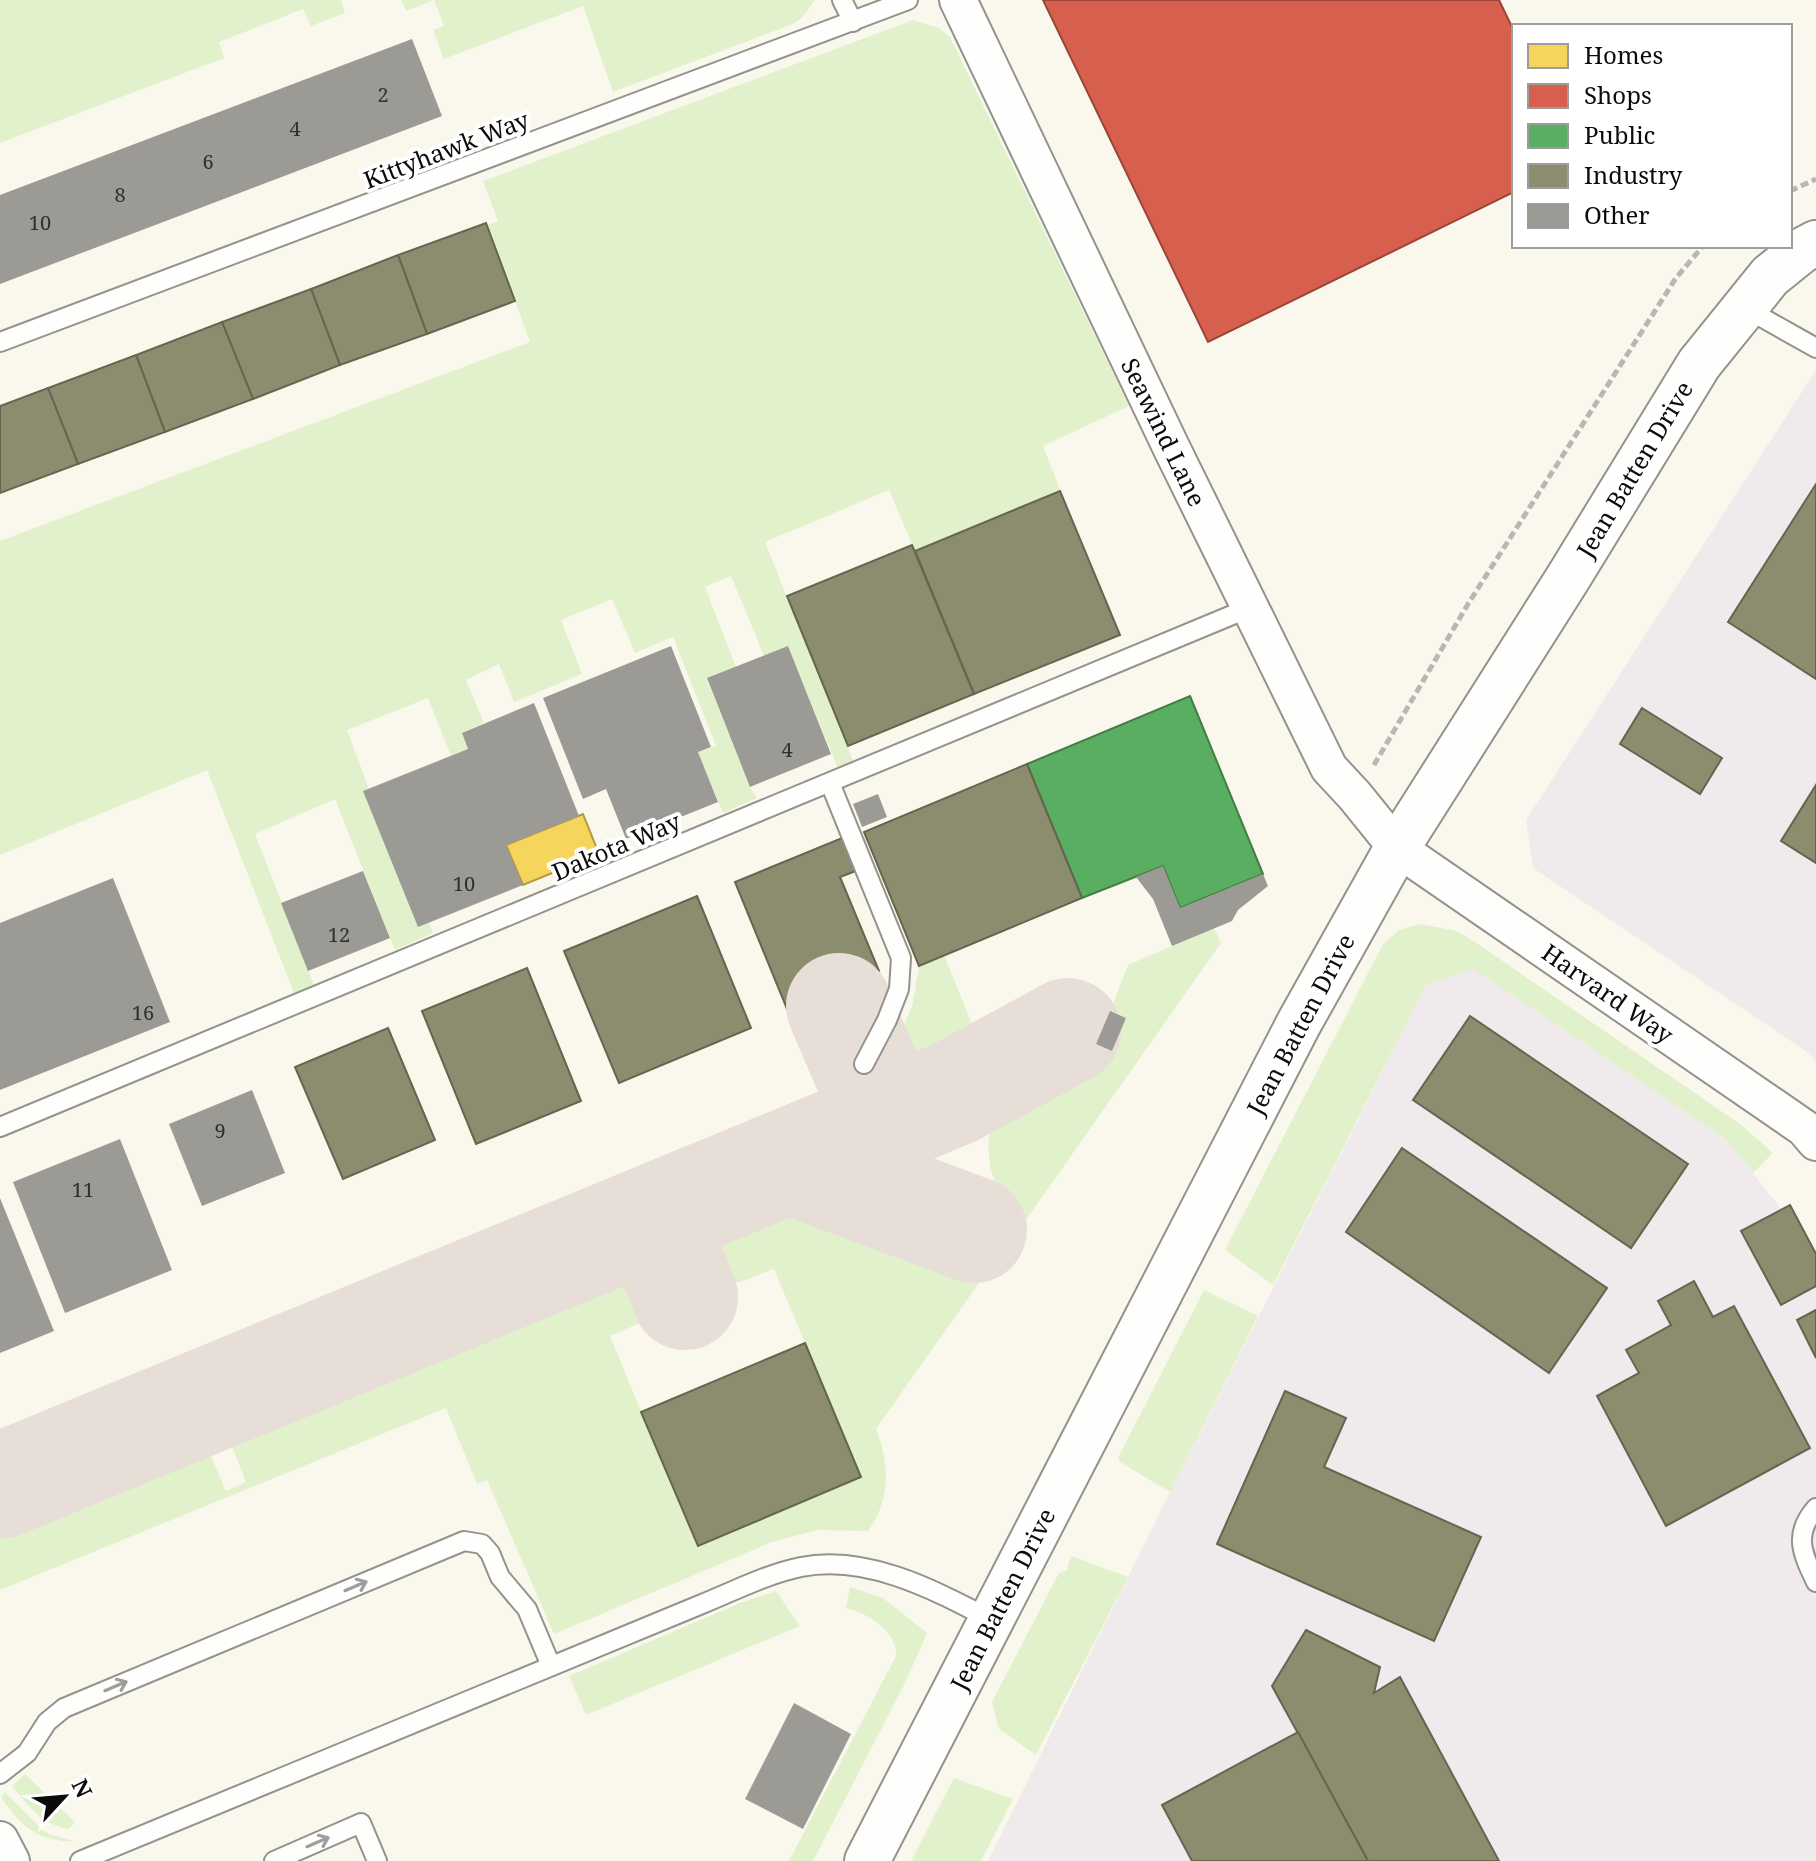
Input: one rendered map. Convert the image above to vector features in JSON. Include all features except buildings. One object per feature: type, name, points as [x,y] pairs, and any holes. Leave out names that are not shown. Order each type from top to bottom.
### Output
[{"type":"street","name":"Seawind Lane","points":[[958,0],[1323,759],[1397,848]]},
{"type":"street","name":"Jean Batten Drive","points":[[867,1861],[1299,1023],[1397,848],[1699,364],[1770,276],[1816,243]]},
{"type":"street","name":"Harvard Way","points":[[1397,848],[1804,1128],[1816,1142]]},
{"type":"street","points":[[0,1840],[11,1861]]},
{"type":"lane","points":[[842,0],[853,22]]},
{"type":"lane","name":"Kittyhawk Way","points":[[0,342],[908,0]]},
{"type":"lane","points":[[1743,306],[1816,348]]},
{"type":"lane","name":"Dakota Way","points":[[0,1127],[1249,608]]},
{"type":"lane","points":[[830,783],[901,958],[899,989],[864,1064]]},
{"type":"lane","points":[[1816,1508],[1802,1528],[1801,1541],[1816,1582]]},
{"type":"lane","points":[[0,1774],[27,1753],[47,1722],[64,1708],[464,1541],[482,1544],[490,1553],[500,1577],[527,1609],[551,1666]]},
{"type":"lane","points":[[80,1861],[778,1574],[820,1564],[854,1565],[953,1600],[990,1619]]},
{"type":"lane","points":[[274,1861],[361,1823],[377,1861]]},
{"type":"path","points":[[1792,190],[1816,179]]},
{"type":"path","points":[[1355,796],[1501,551],[1676,278],[1701,248]]},
{"type":"shaded area","points":[[1816,370],[1816,1061],[1533,868],[1526,820]]},
{"type":"shaded area","points":[[1473,969],[1727,1140],[1778,1205],[1816,1284],[1816,1861],[988,1861],[1426,985]]},
{"type":"green space","points":[[0,0],[341,0],[345,13],[311,26],[303,9],[219,42],[224,58],[0,143]]},
{"type":"green space","points":[[401,0],[434,0],[406,11]]},
{"type":"green space","points":[[434,0],[815,0],[803,17],[793,24],[613,92],[583,6],[444,59],[433,30],[444,26]]},
{"type":"green space","points":[[913,20],[939,28],[950,37],[1129,406],[1043,446],[1060,490],[915,551],[889,490],[765,542],[853,761],[838,768],[788,647],[764,656],[731,576],[705,587],[736,667],[707,679],[757,798],[723,813],[698,752],[716,746],[673,637],[635,653],[612,599],[561,620],[582,674],[514,702],[499,664],[466,680],[484,723],[462,733],[468,749],[451,756],[428,698],[347,730],[369,789],[364,792],[418,926],[429,923],[433,933],[395,950],[335,799],[255,834],[314,985],[294,993],[207,770],[0,855],[0,541],[530,342],[487,225],[498,221],[483,181]]},
{"type":"green space","points":[[1420,924],[1457,931],[1472,940],[1740,1124],[1773,1153],[1753,1173],[1727,1140],[1473,969],[1426,985],[1273,1285],[1225,1250],[1383,944],[1399,930]]},
{"type":"green space","points":[[1214,928],[1221,943],[1023,1224],[993,1178],[989,1134],[995,1096],[1091,1056],[1096,1044],[1112,1050],[1126,1018],[1110,1011],[1128,965]]},
{"type":"green space","points":[[944,955],[974,1029],[970,1043],[963,1054],[944,1070],[893,1089],[880,1061],[912,1007],[919,966]]},
{"type":"green space","points":[[760,1191],[813,1201],[847,1212],[945,1246],[991,1266],[876,1429],[884,1455],[886,1481],[881,1506],[868,1531],[817,1530],[772,1542],[554,1634],[487,1480],[477,1484],[446,1408],[0,1590],[0,1501],[181,1434],[191,1436],[205,1447],[226,1491],[246,1482],[227,1434],[212,1420],[619,1251],[639,1259],[650,1281],[654,1304],[649,1319],[610,1336],[697,1546],[861,1477],[774,1269],[732,1283],[716,1281],[705,1259],[699,1230],[703,1220],[724,1206]]},
{"type":"green space","points":[[1204,1290],[1258,1316],[1170,1492],[1118,1458]]},
{"type":"green space","points":[[1071,1556],[1128,1577],[1036,1755],[999,1729],[992,1702],[1059,1573],[1067,1570]]},
{"type":"green space","points":[[850,1587],[883,1598],[927,1633],[906,1681],[813,1861],[789,1861],[896,1656],[892,1639],[880,1625],[846,1608]]},
{"type":"green space","points":[[776,1591],[800,1626],[586,1715],[569,1676],[740,1603]]},
{"type":"green space","points":[[25,1774],[75,1822],[69,1829],[43,1819],[12,1786]]},
{"type":"green space","points":[[954,1778],[1013,1799],[981,1861],[911,1861]]},
{"type":"green space","points":[[5,1792],[41,1829],[75,1841],[51,1839],[23,1824],[1,1797]]},
{"type":"taxiway","points":[[839,1006],[888,1121]]},
{"type":"taxiway","points":[[0,1486],[954,1093],[1068,1031]]},
{"type":"taxiway","points":[[774,1167],[800,1165],[974,1230]]},
{"type":"taxiway","points":[[654,1217],[685,1297]]}]
